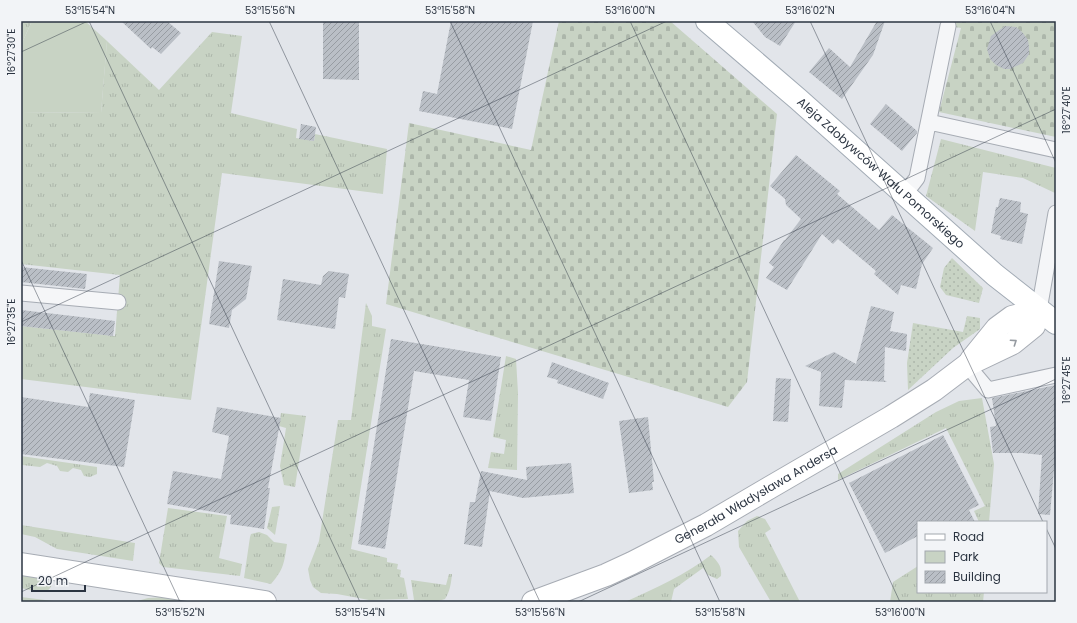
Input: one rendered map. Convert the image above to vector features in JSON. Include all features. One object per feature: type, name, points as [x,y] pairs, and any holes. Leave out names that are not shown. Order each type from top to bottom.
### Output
[{"type":"main road","name":"Aleja Zdobywców Wału Pomorskiego","points":[[707,21],[776,80],[995,275],[1056,323]]},
{"type":"main road","name":"Generała Władysława Andersa","points":[[533,602],[606,575],[706,524],[891,417],[934,390],[967,365],[1013,343],[1034,326],[1039,310]]},
{"type":"main road","points":[[21,564],[265,602]]},
{"type":"street","points":[[904,194],[917,178],[948,26]]},
{"type":"street","points":[[929,122],[1056,150]]},
{"type":"street","points":[[1039,310],[1056,213]]},
{"type":"street","points":[[21,293],[118,302]]},
{"type":"street","points":[[967,365],[988,390],[1056,375]]},
{"type":"green space","points":[[21,21],[32,21],[21,45]]},
{"type":"green space","points":[[32,21],[85,21],[107,41],[101,113],[21,112],[21,45]]},
{"type":"green space","points":[[559,21],[670,21],[777,114],[747,382],[728,407],[386,304],[409,123],[531,150]]},
{"type":"green space","points":[[941,21],[1056,21],[1056,137],[939,112],[961,28],[948,26]]},
{"type":"green space","points":[[212,32],[242,36],[231,113],[297,129],[296,138],[314,141],[315,134],[387,149],[383,194],[222,173],[191,400],[21,379],[21,326],[115,336],[120,275],[21,264],[21,112],[101,113],[107,41],[159,90]]},
{"type":"green space","points":[[941,139],[1056,168],[1055,193],[1023,178],[983,172],[975,231],[926,196]]},
{"type":"green space","points":[[952,258],[983,288],[979,303],[946,295],[940,287],[944,268]]},
{"type":"green space","points":[[366,303],[372,316],[372,326],[386,329],[351,549],[387,558],[387,562],[398,564],[397,569],[401,570],[400,577],[404,578],[408,599],[369,600],[337,594],[321,593],[313,587],[308,569],[319,541],[338,420],[351,420]]},
{"type":"green space","points":[[967,316],[980,318],[980,329],[953,348],[908,390],[907,363],[913,323],[963,332]]},
{"type":"green space","points":[[506,356],[516,359],[518,393],[517,470],[488,468],[491,452],[504,454],[506,440],[493,437]]},
{"type":"green space","points":[[982,398],[994,464],[989,521],[979,521],[974,511],[985,506],[946,428],[838,480],[838,474],[936,412],[959,401]]},
{"type":"green space","points":[[281,413],[306,416],[295,487],[284,485],[280,466],[286,428],[279,426]]},
{"type":"green space","points":[[21,456],[97,467],[97,474],[90,477],[84,476],[81,470],[73,468],[68,472],[60,471],[57,466],[47,463],[40,467],[22,465]]},
{"type":"green space","points":[[280,506],[275,535],[267,528],[272,507]]},
{"type":"green space","points":[[168,508],[227,516],[219,558],[242,564],[240,576],[163,567],[159,563]]},
{"type":"green space","points":[[757,516],[765,519],[771,529],[765,533],[800,602],[771,602],[739,547],[738,531],[747,521]]},
{"type":"green space","points":[[21,525],[135,543],[133,561],[57,549],[35,537],[21,534]]},
{"type":"green space","points":[[259,532],[267,535],[274,542],[287,544],[283,566],[271,584],[244,578],[250,537],[251,534]]},
{"type":"green space","points":[[711,555],[718,562],[721,569],[721,576],[717,579],[708,575],[703,568],[674,589],[671,602],[625,602],[681,575]]},
{"type":"green space","points":[[917,567],[917,593],[984,593],[983,602],[890,602],[893,582]]},
{"type":"green space","points":[[21,572],[49,581],[52,583],[51,588],[44,592],[40,592],[21,588]]},
{"type":"green space","points":[[449,574],[452,574],[451,581],[445,599],[435,602],[414,600],[411,580],[446,585]]},
{"type":"green space","points":[[182,596],[218,602],[134,602],[148,598]]},
{"type":"green space","points":[[21,597],[61,602],[21,602]]},
{"type":"building","points":[[121,21],[167,21],[181,33],[161,54],[152,47],[151,49]]},
{"type":"building","points":[[323,21],[359,21],[359,80],[323,79]]},
{"type":"building","points":[[451,21],[533,21],[512,129],[419,111],[423,91],[437,94]]},
{"type":"building","points":[[752,21],[796,21],[780,46],[765,37]]},
{"type":"building","points":[[877,21],[885,21],[873,55],[842,99],[809,72],[829,48],[850,67]]},
{"type":"building","points":[[1005,26],[1016,27],[1023,33],[1028,40],[1029,47],[1029,54],[1023,63],[1010,69],[1004,69],[996,65],[990,59],[987,49],[991,36]]},
{"type":"building","points":[[886,104],[917,131],[902,151],[870,124]]},
{"type":"building","points":[[301,124],[316,127],[314,141],[299,139]]},
{"type":"building","points":[[796,155],[840,191],[837,194],[879,230],[892,215],[933,248],[922,264],[916,289],[901,285],[898,295],[874,274],[876,271],[838,239],[833,244],[822,234],[787,290],[766,278],[774,267],[769,263],[784,240],[801,219],[786,205],[785,199],[770,186]]},
{"type":"building","points":[[1000,198],[1021,202],[1020,212],[1028,214],[1022,244],[1000,239],[1001,236],[991,233],[996,207],[998,207]]},
{"type":"building","points":[[219,261],[252,266],[246,299],[232,310],[229,328],[209,324]]},
{"type":"building","points":[[21,267],[87,274],[85,289],[21,282]]},
{"type":"building","points":[[329,271],[349,274],[345,298],[339,297],[335,329],[277,320],[283,279],[321,285],[323,276]]},
{"type":"building","points":[[871,306],[894,312],[890,331],[907,334],[906,351],[885,347],[884,380],[887,382],[845,380],[842,408],[819,406],[821,372],[805,366],[834,352],[856,364]]},
{"type":"building","points":[[21,310],[115,321],[113,336],[21,326]]},
{"type":"building","points":[[391,339],[501,357],[491,421],[463,417],[469,380],[414,371],[385,549],[358,544]]},
{"type":"building","points":[[552,362],[609,383],[603,399],[557,383],[558,380],[547,377]]},
{"type":"building","points":[[776,378],[791,379],[788,422],[773,421]]},
{"type":"building","points":[[1056,385],[1056,459],[1055,458],[1050,515],[1038,514],[1042,455],[993,453],[990,427],[996,426],[992,398]]},
{"type":"building","points":[[90,393],[135,400],[124,467],[21,454],[21,397],[88,407]]},
{"type":"building","points":[[217,407],[281,418],[268,488],[270,488],[264,529],[230,524],[231,515],[167,504],[173,471],[221,479],[229,436],[212,432]]},
{"type":"building","points":[[648,417],[654,482],[652,482],[653,490],[629,493],[619,421]]},
{"type":"building","points":[[943,435],[979,505],[969,510],[974,521],[917,521],[917,537],[885,553],[849,483]]},
{"type":"building","points":[[571,463],[574,493],[523,498],[490,491],[482,547],[464,544],[470,502],[475,502],[481,471],[527,480],[526,467]]}]
